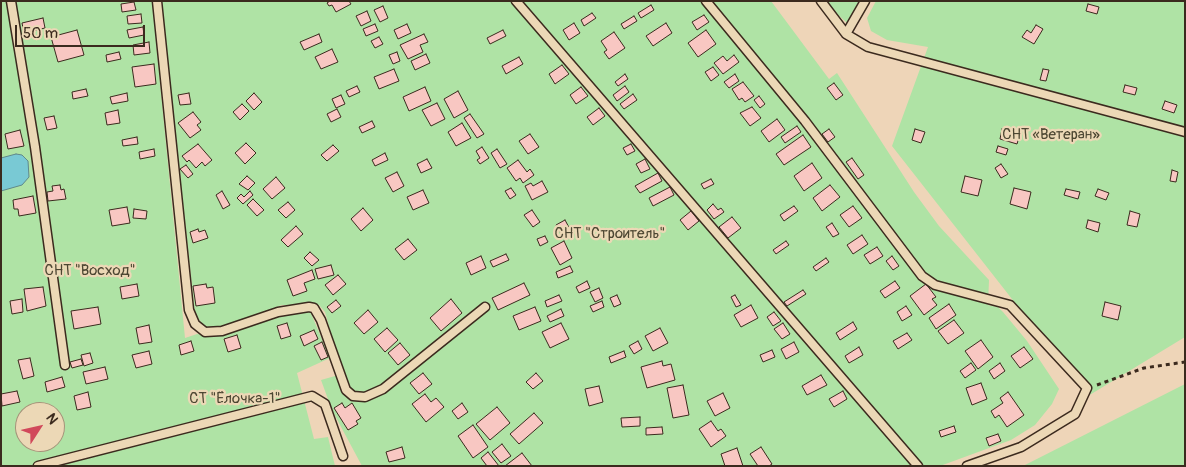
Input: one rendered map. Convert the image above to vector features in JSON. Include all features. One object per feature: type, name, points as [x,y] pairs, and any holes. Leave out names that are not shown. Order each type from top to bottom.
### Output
[{"type":"lane","points":[[11,1],[35,146],[65,365]]},
{"type":"lane","points":[[156,1],[189,310],[195,324],[205,332],[222,331],[278,312],[309,307],[314,308],[321,320],[346,390],[353,396],[366,397],[382,389],[485,307]]},
{"type":"lane","points":[[516,1],[918,466]]},
{"type":"lane","points":[[706,1],[805,121],[922,276],[935,285],[1010,305],[1087,388],[1074,414],[1021,447],[967,466]]},
{"type":"lane","points":[[821,1],[846,34],[868,47],[1185,132]]},
{"type":"lane","points":[[846,34],[865,1]]},
{"type":"lane","points":[[38,466],[312,396],[325,404],[343,456]]},
{"type":"path","points":[[1087,388],[1144,368],[1185,362]]},
{"type":"green space","name":"СНТ \"Восход\"","points":[[1,1],[152,1],[185,338],[197,334],[215,336],[269,319],[310,311],[330,358],[297,373],[314,439],[328,437],[335,466],[1,466]]},
{"type":"green space","name":"СНТ \"Строитель\"","points":[[161,1],[771,1],[829,79],[837,73],[914,192],[939,226],[989,280],[988,305],[998,307],[1003,312],[1027,341],[1059,389],[1052,404],[1035,425],[1011,440],[940,466],[362,466],[332,410],[321,380],[342,374],[325,312],[319,305],[282,305],[217,330],[205,328],[195,314]]},
{"type":"green space","points":[[823,1],[859,1],[847,23]]},
{"type":"green space","name":"СНТ «Ветеран»","points":[[876,1],[1185,1],[1185,337],[1088,396],[892,146],[928,47],[887,40],[871,31],[867,18]]},
{"type":"green space","points":[[1185,384],[1185,466],[1023,466]]},
{"type":"water","points":[[16,154],[22,155],[28,161],[29,177],[22,185],[1,191],[1,158]]},
{"type":"building","points":[[330,1],[349,1],[351,4],[336,12],[332,5],[329,6],[327,3]]},
{"type":"building","points":[[134,2],[136,10],[122,12],[121,4]]},
{"type":"building","points":[[1088,4],[1099,7],[1097,14],[1086,11]]},
{"type":"building","points":[[651,5],[654,10],[641,18],[638,13]]},
{"type":"building","points":[[383,6],[388,18],[380,22],[374,10]]},
{"type":"building","points":[[367,11],[371,21],[361,26],[356,16]]},
{"type":"building","points":[[592,13],[596,18],[584,26],[581,20]]},
{"type":"building","points":[[141,14],[142,23],[128,24],[127,16]]},
{"type":"building","points":[[704,15],[709,22],[697,30],[692,22]]},
{"type":"building","points":[[634,16],[637,21],[624,29],[621,24]]},
{"type":"building","points":[[43,18],[45,28],[24,33],[22,23]]},
{"type":"building","points":[[574,23],[580,33],[569,40],[563,30]]},
{"type":"building","points":[[666,23],[672,33],[653,46],[646,36]]},
{"type":"building","points":[[375,24],[378,31],[366,36],[363,29]]},
{"type":"building","points":[[407,24],[411,33],[398,39],[394,30]]},
{"type":"building","points":[[1036,25],[1043,29],[1034,44],[1022,37],[1027,30],[1031,33]]},
{"type":"building","points":[[143,27],[144,35],[129,38],[127,30]]},
{"type":"building","points":[[77,30],[84,55],[58,62],[51,37]]},
{"type":"building","points":[[503,30],[506,36],[490,44],[487,38]]},
{"type":"building","points":[[706,30],[716,44],[698,57],[688,43]]},
{"type":"building","points":[[614,32],[625,48],[609,59],[604,52],[607,50],[601,41]]},
{"type":"building","points":[[319,34],[322,42],[304,50],[300,42]]},
{"type":"building","points":[[424,34],[428,42],[420,45],[423,52],[408,59],[400,45]]},
{"type":"building","points":[[379,37],[383,44],[375,48],[371,41]]},
{"type":"building","points":[[149,42],[150,53],[134,55],[133,45]]},
{"type":"building","points":[[332,49],[338,62],[321,69],[315,57]]},
{"type":"building","points":[[119,52],[121,59],[107,62],[106,55]]},
{"type":"building","points":[[397,52],[400,61],[393,64],[389,55]]},
{"type":"building","points":[[426,54],[430,63],[415,70],[411,61]]},
{"type":"building","points":[[734,55],[739,62],[723,74],[714,63],[723,56],[727,61]]},
{"type":"building","points":[[519,57],[523,64],[506,74],[502,66]]},
{"type":"building","points":[[154,64],[156,84],[135,87],[132,67]]},
{"type":"building","points":[[562,65],[569,74],[555,84],[549,74]]},
{"type":"building","points":[[713,67],[719,75],[711,81],[705,72]]},
{"type":"building","points":[[394,69],[399,81],[379,89],[374,77]]},
{"type":"building","points":[[1043,69],[1049,70],[1046,81],[1040,80]]},
{"type":"building","points":[[625,74],[628,79],[618,86],[615,82]]},
{"type":"building","points":[[735,74],[739,81],[729,88],[724,82]]},
{"type":"building","points":[[743,82],[754,96],[745,102],[742,98],[739,100],[732,89]]},
{"type":"building","points":[[834,83],[843,95],[836,100],[827,88]]},
{"type":"building","points":[[1125,85],[1137,88],[1135,95],[1123,92]]},
{"type":"building","points":[[357,86],[360,92],[349,97],[346,91]]},
{"type":"building","points":[[625,86],[629,92],[617,101],[613,95]]},
{"type":"building","points":[[425,87],[431,101],[409,111],[403,97]]},
{"type":"building","points":[[581,87],[588,96],[576,104],[570,95]]},
{"type":"building","points":[[86,89],[88,96],[73,99],[72,92]]},
{"type":"building","points":[[458,91],[468,110],[454,118],[444,99]]},
{"type":"building","points":[[127,93],[128,101],[112,104],[110,97]]},
{"type":"building","points":[[189,93],[191,104],[180,105],[178,95]]},
{"type":"building","points":[[254,93],[262,102],[254,110],[246,101]]},
{"type":"building","points":[[633,94],[637,100],[624,109],[620,104]]},
{"type":"building","points":[[341,95],[345,104],[336,108],[332,99]]},
{"type":"building","points":[[759,96],[765,104],[760,108],[754,100]]},
{"type":"building","points":[[1165,101],[1177,105],[1174,113],[1162,109]]},
{"type":"building","points":[[437,103],[445,119],[431,126],[422,110]]},
{"type":"building","points":[[242,104],[249,111],[240,120],[233,112]]},
{"type":"building","points":[[752,107],[761,118],[750,126],[740,113]]},
{"type":"building","points":[[599,108],[605,116],[593,125],[587,117]]},
{"type":"building","points":[[337,109],[341,117],[331,122],[327,114]]},
{"type":"building","points":[[118,110],[120,123],[107,125],[105,113]]},
{"type":"building","points":[[193,112],[201,122],[197,125],[201,130],[190,138],[178,123]]},
{"type":"building","points":[[470,114],[484,134],[477,138],[464,118]]},
{"type":"building","points":[[54,116],[57,128],[47,130],[44,118]]},
{"type":"building","points":[[777,119],[785,130],[769,142],[761,131]]},
{"type":"building","points":[[372,121],[375,127],[362,133],[359,127]]},
{"type":"building","points":[[462,123],[471,138],[456,146],[448,132]]},
{"type":"building","points":[[797,126],[801,132],[785,143],[781,137]]},
{"type":"building","points":[[829,129],[835,137],[828,142],[822,134]]},
{"type":"building","points":[[915,129],[925,132],[921,143],[912,140]]},
{"type":"building","points":[[1002,129],[1020,134],[1017,144],[1000,139]]},
{"type":"building","points":[[20,130],[24,146],[8,149],[5,134]]},
{"type":"building","points":[[530,134],[539,147],[528,154],[519,141]]},
{"type":"building","points":[[803,135],[811,147],[784,165],[776,154]]},
{"type":"building","points":[[137,137],[138,144],[123,146],[122,140]]},
{"type":"building","points":[[246,143],[256,153],[245,164],[235,153]]},
{"type":"building","points":[[198,144],[212,160],[205,166],[202,162],[196,168],[189,160],[187,162],[182,156]]},
{"type":"building","points":[[631,144],[635,151],[627,155],[623,148]]},
{"type":"building","points":[[333,145],[339,151],[327,161],[321,155]]},
{"type":"building","points":[[998,146],[1008,149],[1006,155],[996,152]]},
{"type":"building","points":[[482,147],[489,158],[480,164],[477,160],[480,158],[476,151]]},
{"type":"building","points":[[154,149],[155,156],[140,159],[139,152]]},
{"type":"building","points":[[497,149],[507,164],[500,168],[491,153]]},
{"type":"building","points":[[385,153],[388,160],[375,166],[372,160]]},
{"type":"building","points":[[852,158],[864,175],[858,179],[846,162]]},
{"type":"building","points":[[427,159],[432,168],[421,173],[417,164]]},
{"type":"building","points":[[645,159],[650,169],[641,173],[636,164]]},
{"type":"building","points":[[518,160],[527,172],[530,169],[534,175],[523,183],[520,178],[516,181],[507,168]]},
{"type":"building","points":[[812,163],[822,178],[804,191],[794,176]]},
{"type":"building","points":[[1001,164],[1008,174],[1001,178],[995,168]]},
{"type":"building","points":[[186,165],[193,174],[188,178],[180,169]]},
{"type":"building","points":[[1172,170],[1178,172],[1176,182],[1170,181]]},
{"type":"building","points":[[397,172],[404,186],[393,192],[385,178]]},
{"type":"building","points":[[658,173],[662,181],[640,193],[635,186]]},
{"type":"building","points":[[247,176],[255,183],[248,190],[239,184]]},
{"type":"building","points":[[965,176],[982,180],[978,196],[961,192]]},
{"type":"building","points":[[276,177],[285,188],[272,199],[263,189]]},
{"type":"building","points":[[711,179],[714,184],[704,189],[701,184]]},
{"type":"building","points":[[542,181],[548,192],[532,200],[525,186],[531,183],[533,186]]},
{"type":"building","points":[[60,185],[61,190],[64,189],[66,199],[48,201],[47,192],[53,191],[52,186]]},
{"type":"building","points":[[830,185],[840,197],[822,211],[813,198]]},
{"type":"building","points":[[670,187],[674,195],[653,206],[649,198]]},
{"type":"building","points":[[511,188],[516,195],[510,199],[505,191]]},
{"type":"building","points":[[1014,188],[1031,192],[1027,209],[1010,204]]},
{"type":"building","points":[[1066,189],[1080,192],[1078,199],[1064,195]]},
{"type":"building","points":[[1098,189],[1109,193],[1106,200],[1095,196]]},
{"type":"building","points":[[423,190],[429,203],[413,210],[407,197]]},
{"type":"building","points":[[222,191],[230,205],[223,209],[216,195]]},
{"type":"building","points":[[250,191],[253,195],[243,204],[237,198],[241,194],[244,197]]},
{"type":"building","points":[[33,196],[36,213],[19,216],[18,209],[14,209],[13,200]]},
{"type":"building","points":[[253,199],[264,210],[257,216],[247,205]]},
{"type":"building","points":[[288,202],[295,210],[286,218],[278,210]]},
{"type":"building","points":[[713,204],[718,210],[721,208],[724,212],[714,219],[707,210]]},
{"type":"building","points":[[794,206],[798,211],[784,221],[780,215]]},
{"type":"building","points":[[853,206],[862,218],[849,227],[840,215]]},
{"type":"building","points":[[127,207],[130,223],[112,226],[109,210]]},
{"type":"building","points":[[363,208],[373,220],[361,231],[351,219]]},
{"type":"building","points":[[134,209],[147,211],[146,219],[133,218]]},
{"type":"building","points":[[532,210],[540,222],[533,227],[524,215]]},
{"type":"building","points":[[691,211],[699,221],[688,230],[680,220]]},
{"type":"building","points":[[1130,211],[1140,214],[1137,227],[1127,225]]},
{"type":"building","points":[[732,217],[741,228],[728,238],[719,227]]},
{"type":"building","points":[[565,220],[572,233],[563,237],[556,225]]},
{"type":"building","points":[[1088,220],[1100,223],[1098,232],[1086,228]]},
{"type":"building","points":[[832,223],[839,234],[833,237],[826,227]]},
{"type":"building","points":[[296,226],[303,234],[288,247],[281,240]]},
{"type":"building","points":[[198,229],[199,232],[205,230],[208,238],[193,243],[190,232]]},
{"type":"building","points":[[862,235],[868,244],[853,254],[847,245]]},
{"type":"building","points":[[545,236],[548,242],[540,246],[537,239]]},
{"type":"building","points":[[408,239],[417,250],[404,260],[395,249]]},
{"type":"building","points":[[564,241],[572,258],[560,265],[551,248]]},
{"type":"building","points":[[786,241],[789,245],[776,254],[773,250]]},
{"type":"building","points":[[877,247],[883,256],[870,264],[864,255]]},
{"type":"building","points":[[310,252],[319,260],[312,266],[304,258]]},
{"type":"building","points":[[506,254],[509,260],[493,267],[490,261]]},
{"type":"building","points":[[481,256],[486,268],[471,275],[466,263]]},
{"type":"building","points":[[892,256],[899,266],[893,270],[886,261]]},
{"type":"building","points":[[826,258],[829,262],[816,271],[813,267]]},
{"type":"building","points":[[331,265],[334,275],[318,279],[315,269]]},
{"type":"building","points":[[570,266],[573,272],[558,278],[556,272]]},
{"type":"building","points":[[312,270],[315,279],[304,283],[307,291],[293,296],[287,280]]},
{"type":"building","points":[[338,275],[346,284],[333,295],[325,285]]},
{"type":"building","points":[[587,281],[590,288],[579,293],[576,287]]},
{"type":"building","points":[[895,281],[900,288],[885,298],[880,291]]},
{"type":"building","points":[[524,283],[530,295],[498,310],[492,298]]},
{"type":"building","points":[[137,284],[139,296],[122,299],[120,287]]},
{"type":"building","points":[[206,284],[207,288],[213,287],[215,303],[196,306],[193,286]]},
{"type":"building","points":[[926,284],[936,297],[932,299],[937,305],[924,315],[910,296]]},
{"type":"building","points":[[43,287],[46,306],[27,311],[24,289]]},
{"type":"building","points":[[599,288],[603,298],[595,302],[590,292]]},
{"type":"building","points":[[803,290],[806,294],[787,306],[784,302]]},
{"type":"building","points":[[559,295],[562,301],[547,307],[545,301]]},
{"type":"building","points":[[617,295],[621,304],[614,307],[610,298]]},
{"type":"building","points":[[735,295],[741,305],[736,307],[731,297]]},
{"type":"building","points":[[22,299],[23,312],[12,314],[10,301]]},
{"type":"building","points":[[451,299],[462,313],[441,331],[430,318]]},
{"type":"building","points":[[336,300],[341,306],[332,313],[327,307]]},
{"type":"building","points":[[602,301],[604,307],[593,312],[590,306]]},
{"type":"building","points":[[1105,302],[1121,306],[1118,320],[1102,316]]},
{"type":"building","points":[[949,304],[956,315],[936,329],[929,318]]},
{"type":"building","points":[[751,305],[758,318],[741,327],[734,315]]},
{"type":"building","points":[[906,306],[912,315],[902,321],[897,312]]},
{"type":"building","points":[[98,307],[101,324],[74,329],[71,311]]},
{"type":"building","points":[[535,307],[541,321],[519,330],[513,316]]},
{"type":"building","points":[[561,309],[564,316],[550,322],[547,316]]},
{"type":"building","points":[[368,310],[378,322],[364,334],[354,323]]},
{"type":"building","points":[[774,312],[781,321],[773,326],[767,317]]},
{"type":"building","points":[[954,320],[964,333],[948,344],[938,331]]},
{"type":"building","points":[[853,322],[857,329],[840,340],[836,333]]},
{"type":"building","points":[[287,323],[291,336],[281,339],[277,326]]},
{"type":"building","points":[[561,323],[569,339],[550,348],[542,332]]},
{"type":"building","points":[[783,323],[790,334],[782,339],[774,329]]},
{"type":"building","points":[[149,325],[152,342],[139,344],[136,328]]},
{"type":"building","points":[[387,328],[398,340],[385,352],[374,339]]},
{"type":"building","points":[[660,328],[668,343],[653,351],[645,336]]},
{"type":"building","points":[[314,330],[318,339],[304,346],[300,336]]},
{"type":"building","points":[[907,333],[912,340],[898,349],[893,341]]},
{"type":"building","points":[[237,335],[241,348],[228,352],[224,339]]},
{"type":"building","points":[[981,340],[993,357],[978,369],[965,351]]},
{"type":"building","points":[[191,341],[194,351],[181,355],[179,345]]},
{"type":"building","points":[[638,341],[642,349],[634,354],[629,346]]},
{"type":"building","points":[[322,342],[328,357],[321,360],[314,346]]},
{"type":"building","points":[[794,342],[799,352],[786,359],[781,349]]},
{"type":"building","points":[[400,343],[410,355],[398,365],[388,353]]},
{"type":"building","points":[[859,347],[863,355],[849,363],[845,356]]},
{"type":"building","points":[[1024,347],[1033,359],[1020,368],[1011,356]]},
{"type":"building","points":[[772,350],[775,357],[763,362],[760,355]]},
{"type":"building","points":[[149,351],[152,364],[136,368],[132,355]]},
{"type":"building","points":[[624,351],[626,357],[611,363],[609,357]]},
{"type":"building","points":[[90,353],[93,363],[84,366],[81,355]]},
{"type":"building","points":[[30,358],[34,376],[23,379],[18,360]]},
{"type":"building","points":[[81,359],[83,365],[72,368],[70,362]]},
{"type":"building","points":[[662,361],[663,366],[671,364],[675,380],[647,388],[641,367]]},
{"type":"building","points":[[971,363],[976,370],[965,378],[960,371]]},
{"type":"building","points":[[1000,363],[1005,371],[994,379],[989,371]]},
{"type":"building","points":[[105,367],[108,379],[86,384],[83,372]]},
{"type":"building","points":[[423,373],[432,384],[419,394],[410,383]]},
{"type":"building","points":[[536,373],[543,381],[533,389],[526,382]]},
{"type":"building","points":[[821,375],[827,385],[807,395],[802,386]]},
{"type":"building","points":[[62,377],[65,387],[47,392],[45,382]]},
{"type":"building","points":[[981,383],[987,399],[972,405],[966,388]]},
{"type":"building","points":[[683,385],[689,415],[673,418],[667,388]]},
{"type":"building","points":[[599,386],[603,402],[589,406],[585,389]]},
{"type":"building","points":[[17,391],[20,402],[2,406],[1,394]]},
{"type":"building","points":[[843,391],[847,399],[834,407],[829,399]]},
{"type":"building","points":[[88,392],[91,407],[77,410],[74,396]]},
{"type":"building","points":[[1008,392],[1024,415],[1007,427],[999,415],[995,418],[991,411],[1003,403],[1000,398]]},
{"type":"building","points":[[723,393],[730,408],[715,416],[707,401]]},
{"type":"building","points":[[425,394],[431,402],[436,398],[444,407],[426,422],[412,404]]},
{"type":"building","points":[[342,403],[345,408],[352,403],[361,418],[356,421],[358,424],[348,430],[334,408]]},
{"type":"building","points":[[462,403],[468,412],[458,419],[452,411]]},
{"type":"building","points":[[497,407],[510,423],[490,440],[476,424]]},
{"type":"building","points":[[534,413],[543,423],[519,444],[510,434]]},
{"type":"building","points":[[640,417],[640,426],[622,427],[621,418]]},
{"type":"building","points":[[711,421],[718,431],[721,429],[726,436],[711,447],[699,429]]},
{"type":"building","points":[[473,425],[488,447],[473,458],[458,436]]},
{"type":"building","points":[[954,426],[956,432],[941,437],[939,431]]},
{"type":"building","points":[[662,427],[663,434],[646,435],[646,428]]},
{"type":"building","points":[[998,434],[1001,441],[989,446],[986,438]]},
{"type":"building","points":[[502,444],[511,456],[501,463],[492,452]]},
{"type":"building","points":[[402,447],[405,458],[389,462],[386,452]]},
{"type":"building","points":[[761,447],[772,464],[769,466],[758,466],[750,454]]},
{"type":"building","points":[[737,448],[743,466],[725,466],[721,454]]},
{"type":"building","points":[[488,452],[499,466],[487,466],[481,458]]},
{"type":"building","points":[[522,453],[532,466],[505,466]]},
{"type":"park label","name":"СТ \"Ёлочка-1\"","points":[[235,399]]}]
